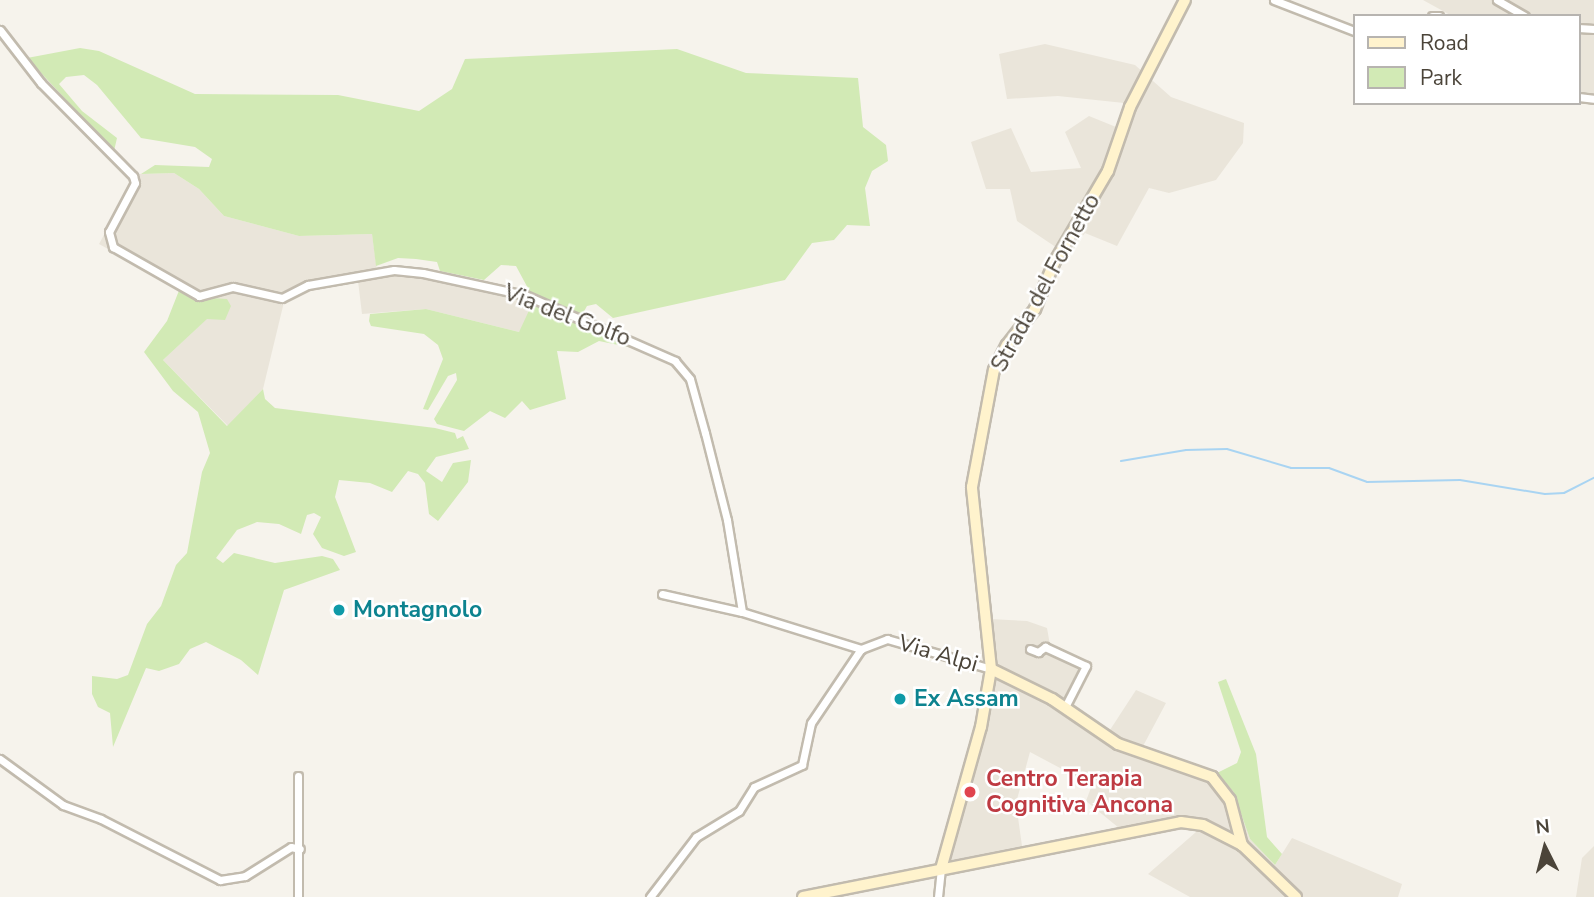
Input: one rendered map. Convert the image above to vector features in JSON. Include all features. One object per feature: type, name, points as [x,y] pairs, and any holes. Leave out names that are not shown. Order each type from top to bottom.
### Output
[{"type":"street","name":"Strada del Fornetto","points":[[941,869],[981,727],[990,669],[972,487],[994,370],[1007,345],[1035,309],[1054,263],[1108,171],[1130,107],[1185,0]]},
{"type":"street","points":[[1274,0],[1352,30]]},
{"type":"street","points":[[1497,0],[1522,14]]},
{"type":"street","name":"Via del Golfo","points":[[0,30],[41,83],[133,176],[135,183],[109,232],[113,247],[199,296],[233,287],[282,298],[307,285],[394,270],[423,273],[525,295],[675,361],[690,379],[705,433],[727,520],[742,612]]},
{"type":"street","points":[[650,897],[696,837],[739,811],[754,787],[765,779],[802,765],[811,723],[861,649],[742,612],[662,594]]},
{"type":"street","name":"Via Alpi","points":[[861,649],[887,639],[990,669],[1065,707],[1126,749],[1220,782],[1242,845]]},
{"type":"street","points":[[1030,649],[1038,652],[1045,647],[1086,666],[1065,707]]},
{"type":"street","points":[[0,759],[63,805],[101,819],[213,878],[233,880],[286,849],[300,849]]},
{"type":"street","points":[[298,776],[298,897]]},
{"type":"street","points":[[803,897],[1181,822],[1203,825],[1242,845],[1296,897]]},
{"type":"street","points":[[938,897],[941,869]]},
{"type":"shaded area","points":[[1423,0],[1594,0],[1594,96],[1580,94],[1580,14],[1448,14]]},
{"type":"shaded area","points":[[1045,44],[1135,65],[1171,97],[1244,123],[1243,143],[1216,180],[1169,193],[1149,188],[1117,246],[1085,233],[1069,256],[1017,221],[1010,189],[986,189],[971,142],[1011,128],[1031,172],[1081,168],[1065,132],[1089,116],[1116,127],[1124,103],[1058,96],[1007,99],[999,54]]},
{"type":"shaded area","points":[[174,173],[199,189],[224,216],[299,236],[372,234],[378,278],[401,275],[497,292],[533,302],[529,318],[519,332],[426,309],[362,314],[358,281],[310,289],[284,302],[263,389],[228,426],[163,360],[217,309],[99,244],[137,174]]},
{"type":"shaded area","points":[[990,619],[1027,621],[1047,628],[1050,645],[1092,665],[1070,707],[1108,733],[1136,690],[1166,703],[1142,748],[1217,773],[1233,790],[1250,839],[1275,865],[1292,838],[1402,884],[1398,897],[1190,897],[1148,874],[1196,832],[1195,816],[1119,828],[1086,801],[1092,785],[1030,752],[1016,803],[1022,846],[947,861],[984,729]]},
{"type":"shaded area","points":[[1594,846],[1594,897],[1576,897],[1582,858]]},
{"type":"green space","points":[[80,48],[99,51],[195,94],[338,95],[419,111],[452,89],[465,59],[677,49],[746,73],[858,78],[863,127],[886,145],[888,161],[872,171],[865,188],[870,226],[847,225],[834,240],[812,243],[785,280],[613,318],[596,304],[587,306],[582,315],[530,292],[516,266],[501,265],[484,280],[440,271],[437,262],[416,259],[398,258],[376,266],[372,234],[299,236],[224,216],[199,189],[174,173],[141,174],[155,165],[209,167],[212,159],[195,147],[141,138],[97,85],[84,75],[66,77],[59,84],[82,111],[117,138],[114,151],[27,58]]},
{"type":"green space","points":[[180,288],[196,297],[227,299],[231,306],[225,320],[207,319],[163,360],[227,426],[263,389],[265,399],[275,408],[435,428],[455,433],[457,439],[463,436],[469,449],[436,457],[426,471],[442,482],[453,463],[471,460],[468,482],[438,521],[429,514],[425,483],[418,474],[408,471],[392,492],[370,483],[339,480],[335,497],[356,552],[344,556],[322,548],[313,534],[321,517],[314,513],[307,515],[301,534],[279,524],[257,522],[237,530],[216,558],[223,563],[234,553],[275,563],[322,556],[333,559],[340,570],[284,590],[258,675],[241,660],[206,642],[190,649],[179,664],[159,671],[146,668],[113,747],[110,713],[98,707],[92,694],[92,676],[117,679],[128,675],[147,624],[161,606],[176,565],[187,553],[202,472],[210,453],[198,412],[173,391],[144,352],[167,321]]},
{"type":"green space","points":[[533,302],[633,348],[599,341],[578,352],[557,351],[566,399],[530,410],[522,401],[505,418],[490,411],[464,431],[437,424],[434,419],[457,380],[456,373],[448,376],[428,410],[423,409],[443,359],[438,345],[424,334],[371,326],[369,321],[370,314],[426,309],[519,332]]},
{"type":"green space","points":[[1226,679],[1256,754],[1267,837],[1282,854],[1275,865],[1250,839],[1233,791],[1217,773],[1237,763],[1241,752],[1218,682]]},
{"type":"waterway","points":[[1121,461],[1186,450],[1227,449],[1291,468],[1329,468],[1367,482],[1460,480],[1545,494],[1564,493],[1594,478]]},
{"type":"place","name":"Montagnolo","points":[[339,610]]},
{"type":"place","name":"Ex Assam","points":[[900,699]]},
{"type":"place","name":"Centro Terapia Cognitiva Ancona","points":[[970,792]]}]
